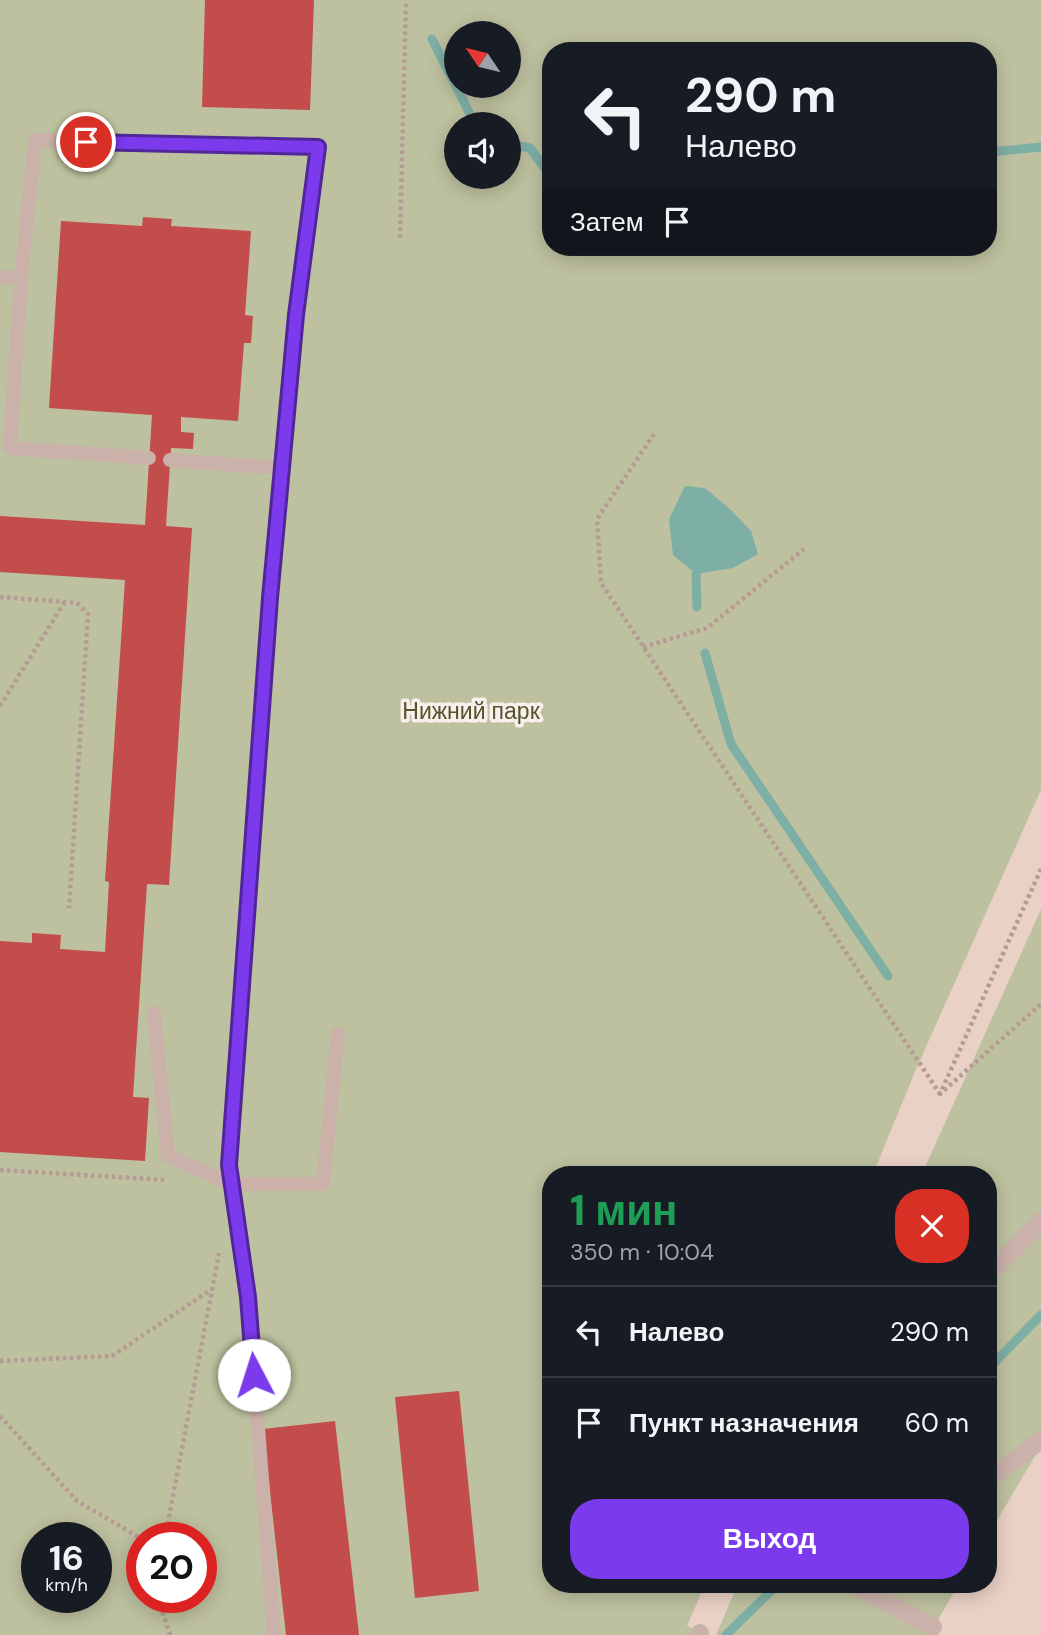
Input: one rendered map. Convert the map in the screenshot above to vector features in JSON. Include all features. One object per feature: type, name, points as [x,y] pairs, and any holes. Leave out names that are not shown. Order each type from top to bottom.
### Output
[{"type":"street","points":[[997,1266],[1038,1230]]},
{"type":"street","points":[[997,1473],[1041,1440]]},
{"type":"street","points":[[869,1593],[933,1628]]},
{"type":"lane","points":[[149,458],[10,448],[21,278],[35,140],[318,147],[296,315],[270,598],[229,1165],[248,1297],[274,1635]]},
{"type":"lane","points":[[0,277],[21,278]]},
{"type":"lane","points":[[170,460],[282,468]]},
{"type":"lane","points":[[154,1013],[168,1156],[232,1184],[323,1184],[338,1034]]},
{"type":"path","points":[[400,238],[406,0]]},
{"type":"path","points":[[654,434],[597,519],[601,583],[940,1094]]},
{"type":"path","points":[[643,647],[707,628],[804,550]]},
{"type":"path","points":[[0,597],[77,603],[88,614],[69,908]]},
{"type":"path","points":[[0,706],[64,602]]},
{"type":"path","points":[[940,1094],[1041,869]]},
{"type":"path","points":[[940,1094],[1041,1004]]},
{"type":"path","points":[[0,1170],[177,1181]]},
{"type":"path","points":[[168,1522],[219,1250]]},
{"type":"path","points":[[0,1361],[112,1356],[212,1289]]},
{"type":"path","points":[[0,1416],[77,1501],[126,1530]]},
{"type":"path","points":[[163,1613],[170,1635]]},
{"type":"green space","name":"Нижний парк","points":[[0,0],[1041,0],[1041,1635],[0,1635]]},
{"type":"shaded area","points":[[1041,790],[1041,909],[926,1166],[876,1166],[917,1067]]},
{"type":"shaded area","points":[[1041,1446],[1041,1635],[929,1635],[954,1593],[997,1593],[997,1520]]},
{"type":"shaded area","points":[[701,1593],[734,1593],[716,1635],[707,1635],[687,1626]]},
{"type":"water","points":[[685,486],[705,488],[731,510],[751,531],[758,554],[733,568],[696,574],[673,555],[669,519]]},
{"type":"building","points":[[205,0],[314,0],[310,110],[202,107]]},
{"type":"building","points":[[143,217],[172,219],[171,226],[251,231],[245,315],[253,316],[251,343],[244,343],[238,421],[181,417],[181,432],[194,433],[193,449],[171,448],[166,526],[192,528],[169,885],[147,884],[133,1097],[149,1098],[145,1161],[0,1152],[0,941],[32,943],[32,933],[61,935],[60,949],[105,952],[109,882],[105,881],[125,580],[0,572],[0,516],[145,525],[152,415],[49,408],[61,221],[142,226]]},
{"type":"building","points":[[459,1391],[479,1591],[415,1598],[395,1397]]},
{"type":"building","points":[[335,1421],[359,1635],[286,1635],[263,1429]]},
{"type":"waterway","points":[[432,39],[469,112]]},
{"type":"waterway","points":[[521,146],[530,148],[542,165]]},
{"type":"waterway","points":[[997,151],[1041,147]]},
{"type":"waterway","points":[[696,574],[697,607]]},
{"type":"waterway","points":[[705,653],[731,744],[888,976]]},
{"type":"waterway","points":[[997,1360],[1041,1315]]},
{"type":"waterway","points":[[726,1635],[769,1593]]},
{"type":"route","points":[[86,142],[318,147],[296,315],[270,598],[229,1165],[248,1297],[254,1375]]}]
